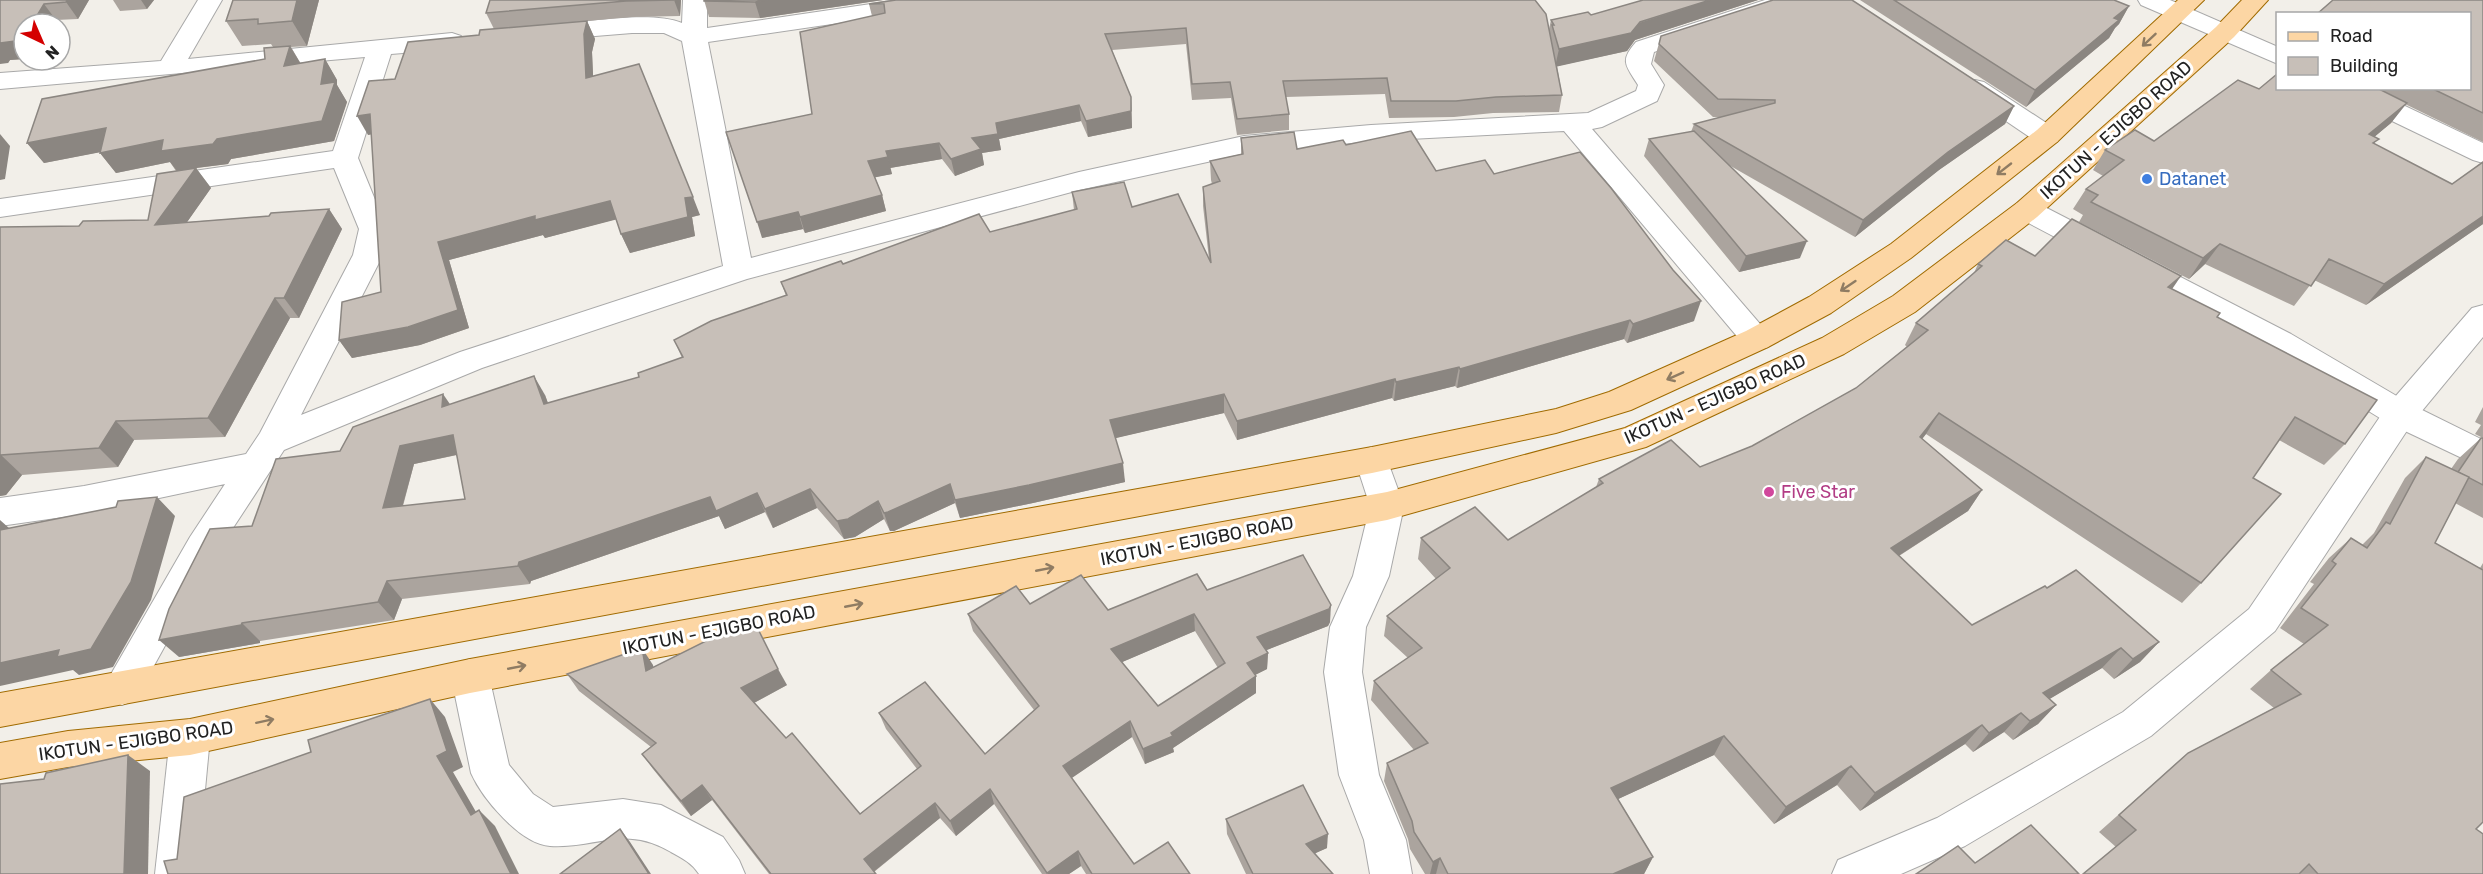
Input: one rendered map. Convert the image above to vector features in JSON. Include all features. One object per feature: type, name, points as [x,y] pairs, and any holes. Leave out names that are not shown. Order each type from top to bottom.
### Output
[{"type":"main road","name":"IKOTUN - EJIGBO ROAD","points":[[0,761],[68,749],[190,737],[470,676],[1387,506],[1634,438],[1833,346],[1904,304],[2027,210],[2225,32],[2256,0]]},
{"type":"main road","name":"IKOTUN - EJIGBO ROAD","points":[[0,710],[1372,460],[1566,418],[1620,401],[1756,339],[1820,305],[1901,251],[2047,136],[2173,4]]},
{"type":"street","points":[[170,68],[210,0]]},
{"type":"street","points":[[695,0],[694,37],[739,271]]},
{"type":"street","points":[[524,35],[632,26],[667,26],[694,37],[948,0]]},
{"type":"street","points":[[0,512],[84,500],[263,453],[471,360],[739,271],[1068,184],[1244,145],[1371,133],[1593,120],[1648,96],[1651,85],[1638,63],[1639,54],[1645,47],[1789,0]]},
{"type":"street","points":[[2173,4],[2276,57]]},
{"type":"street","points":[[0,81],[170,68],[477,39]]},
{"type":"street","points":[[122,688],[202,547],[263,453],[368,255],[374,229],[344,158],[381,47]]},
{"type":"street","points":[[1956,76],[2047,136]]},
{"type":"street","points":[[2348,90],[2483,154]]},
{"type":"street","points":[[1572,123],[1756,339]]},
{"type":"street","points":[[0,208],[344,158]]},
{"type":"street","points":[[2027,210],[2280,342],[2400,414],[2483,455]]},
{"type":"street","points":[[1853,874],[1952,832],[2137,724],[2262,620],[2400,414],[2483,316]]},
{"type":"street","points":[[1372,460],[1387,506],[1371,576],[1348,627],[1343,672],[1359,775],[1385,840],[1391,874]]},
{"type":"street","points":[[470,676],[491,773],[519,807],[548,827],[589,824],[623,818],[661,824],[708,851],[724,874]]},
{"type":"street","points":[[176,874],[190,737]]},
{"type":"building","points":[[0,0],[67,0],[44,4],[39,12],[12,12],[12,41],[0,43]]},
{"type":"building","points":[[233,0],[297,0],[292,21],[258,24],[258,19],[226,21]]},
{"type":"building","points":[[490,0],[674,0],[626,1],[486,13]]},
{"type":"building","points":[[704,0],[768,0],[755,2]]},
{"type":"building","points":[[896,0],[1535,0],[1546,14],[1562,95],[1456,101],[1391,101],[1387,78],[1283,81],[1289,114],[1237,119],[1230,82],[1192,84],[1186,28],[1105,34],[1131,97],[1131,111],[1086,121],[1079,105],[996,123],[998,134],[972,138],[981,149],[951,159],[939,143],[886,151],[888,157],[868,161],[882,195],[800,217],[798,212],[757,222],[726,132],[812,114],[800,32],[885,13],[884,4],[869,4]]},
{"type":"building","points":[[1643,0],[1710,0],[1640,22],[1631,33],[1559,49],[1551,20],[1588,12],[1591,15]]},
{"type":"building","points":[[1773,0],[1852,0],[2014,106],[1948,152],[1863,220],[1694,124],[1775,103],[1775,100],[1718,99],[1659,44],[1661,36]]},
{"type":"building","points":[[1894,0],[2114,0],[2129,6],[2114,18],[2119,20],[2035,90]]},
{"type":"building","points":[[2333,0],[2483,0],[2483,113],[2435,90],[2471,90],[2471,12],[2319,12]]},
{"type":"building","points":[[587,21],[584,34],[586,78],[639,64],[693,197],[685,198],[688,217],[621,234],[610,201],[535,220],[535,216],[438,242],[458,310],[408,327],[339,340],[342,302],[381,292],[370,114],[357,116],[369,81],[395,79],[408,42],[479,35],[480,30]]},
{"type":"building","points":[[290,46],[284,66],[325,59],[321,84],[335,82],[322,121],[217,139],[213,144],[161,151],[163,140],[100,153],[106,128],[27,143],[42,99],[265,59],[264,48]]},
{"type":"building","points":[[2276,75],[2276,90],[2381,90],[2407,103],[2369,134],[2379,139],[2373,143],[2452,184],[2483,162],[2483,216],[2384,284],[2329,259],[2311,286],[2220,244],[2203,258],[2091,202],[2098,195],[2086,189],[2124,160],[2105,150],[2135,130],[2154,141],[2238,80],[2259,89]]},
{"type":"building","points":[[1411,131],[1436,171],[1485,160],[1494,174],[1580,152],[1611,188],[1673,270],[1701,301],[1633,324],[1630,320],[1460,369],[1459,367],[1396,382],[1395,379],[1237,421],[1224,394],[1110,420],[1123,463],[1029,485],[955,500],[950,484],[888,512],[884,513],[878,501],[848,519],[837,521],[810,489],[765,509],[757,493],[716,511],[710,497],[519,562],[518,566],[387,581],[378,602],[242,623],[159,640],[169,609],[210,529],[252,526],[276,459],[340,451],[353,427],[443,394],[442,407],[534,376],[544,404],[639,377],[638,373],[683,357],[674,340],[711,321],[787,295],[781,282],[841,261],[843,264],[979,214],[990,232],[1077,209],[1072,192],[1124,182],[1132,207],[1178,194],[1211,263],[1203,187],[1220,181],[1210,161],[1243,154],[1241,138],[1294,132],[1297,149],[1343,140],[1346,145]],"holes":[[[453,435],[465,499],[383,508],[400,446]]]},
{"type":"building","points":[[1694,131],[1807,241],[1746,256],[1649,139]]},
{"type":"building","points":[[196,168],[155,225],[329,209],[284,298],[275,298],[208,418],[116,421],[99,448],[1,455],[0,457],[0,227],[79,226],[83,221],[148,220],[157,174]]},
{"type":"building","points":[[2072,219],[2181,276],[2168,287],[2220,313],[2217,317],[2377,400],[2345,444],[2295,417],[2253,478],[2281,494],[2201,583],[1939,413],[1920,437],[1982,490],[1891,548],[1972,625],[2045,586],[2047,588],[2076,570],[2159,642],[2133,659],[2121,648],[2043,693],[2056,705],[2030,721],[2021,713],[1989,733],[1982,725],[1875,793],[1851,766],[1786,807],[1724,736],[1611,788],[1653,857],[1613,874],[1448,874],[1440,858],[1433,862],[1414,832],[1412,821],[1387,763],[1428,743],[1374,681],[1422,648],[1387,616],[1450,568],[1421,538],[1475,507],[1508,540],[1603,483],[1599,479],[1671,440],[1700,467],[1752,446],[1856,388],[1928,330],[1916,323],[1982,266],[1978,264],[2006,240],[2035,256]]},
{"type":"building","points":[[2483,438],[2483,485],[2458,472]]},
{"type":"building","points":[[2426,457],[2469,477],[2435,543],[2483,570],[2483,822],[2476,829],[2483,834],[2483,874],[2318,874],[2309,864],[2299,874],[2083,874],[2136,830],[2119,815],[2188,753],[2301,694],[2271,670],[2328,625],[2301,608],[2336,564],[2332,561],[2351,538],[2367,548],[2386,522],[2390,524]]},
{"type":"building","points":[[157,497],[131,582],[91,649],[57,657],[59,650],[0,663],[0,530],[116,507],[118,501]]},
{"type":"building","points":[[1303,555],[1331,605],[1329,609],[1257,637],[1268,653],[1247,663],[1256,676],[1171,733],[1173,736],[1143,749],[1130,721],[1063,766],[1134,864],[1168,842],[1190,874],[1092,874],[1078,851],[1047,873],[990,789],[950,821],[935,803],[864,859],[876,874],[771,874],[702,785],[681,801],[642,754],[656,743],[567,674],[642,648],[646,671],[734,627],[755,623],[778,669],[741,688],[786,738],[792,733],[860,814],[921,766],[879,713],[925,682],[985,754],[1039,706],[968,614],[1016,586],[1030,604],[1081,575],[1108,610],[1197,574],[1207,590]],"holes":[[[1194,614],[1225,663],[1158,706],[1111,649]]]},
{"type":"building","points":[[430,699],[447,751],[437,756],[471,815],[479,810],[511,874],[168,874],[164,861],[177,859],[184,797],[311,752],[308,740]]},
{"type":"building","points":[[128,755],[124,874],[0,874],[0,784],[44,779],[46,773]]},
{"type":"building","points":[[1303,785],[1328,834],[1306,844],[1333,874],[1253,874],[1226,819]]},
{"type":"building","points":[[2031,825],[2079,874],[1916,874],[1958,846],[1975,863]]},
{"type":"building","points":[[620,829],[649,874],[560,874]]},
{"type":"place","name":"Datanet","points":[[2147,179]]},
{"type":"place","name":"Five Star","points":[[1769,492]]}]
